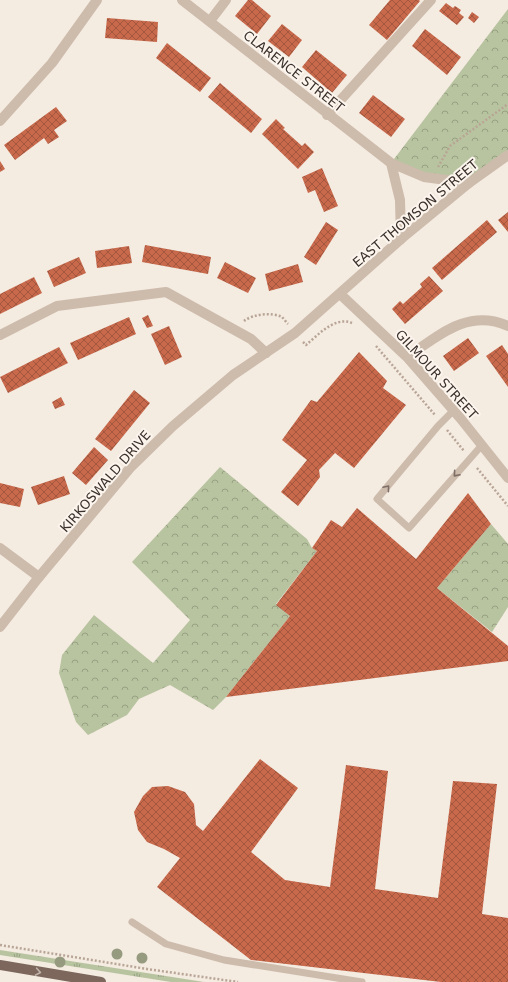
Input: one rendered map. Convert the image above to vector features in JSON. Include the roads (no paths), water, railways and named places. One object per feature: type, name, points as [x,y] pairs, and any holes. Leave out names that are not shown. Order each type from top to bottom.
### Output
[{"type":"main road","points":[[0,965],[79,980],[101,982]]},
{"type":"street","points":[[0,121],[52,63],[97,0]]},
{"type":"street","name":"CLARENCE STREET","points":[[182,0],[391,163],[424,177],[469,183]]},
{"type":"street","points":[[210,21],[226,0]]},
{"type":"street","points":[[328,115],[431,0]]},
{"type":"street","name":"EAST THOMSON STREET","points":[[340,294],[469,183],[508,155]]},
{"type":"street","points":[[391,163],[400,200],[401,240]]},
{"type":"street","points":[[0,335],[56,306],[166,292],[251,339],[266,353]]},
{"type":"street","name":"KIRKOSWALD DRIVE","points":[[0,627],[39,577],[130,468],[173,426],[233,375],[295,333],[340,294]]},
{"type":"street","name":"GILMOUR STREET","points":[[340,294],[407,357],[454,410],[508,478]]},
{"type":"street","points":[[407,357],[448,329],[458,324],[481,320],[493,321],[508,326]]},
{"type":"street","points":[[0,548],[39,577]]},
{"type":"lane","points":[[454,410],[441,422],[377,499],[409,528],[482,445]]},
{"type":"lane","points":[[132,922],[166,944],[224,960],[362,982]]}]
